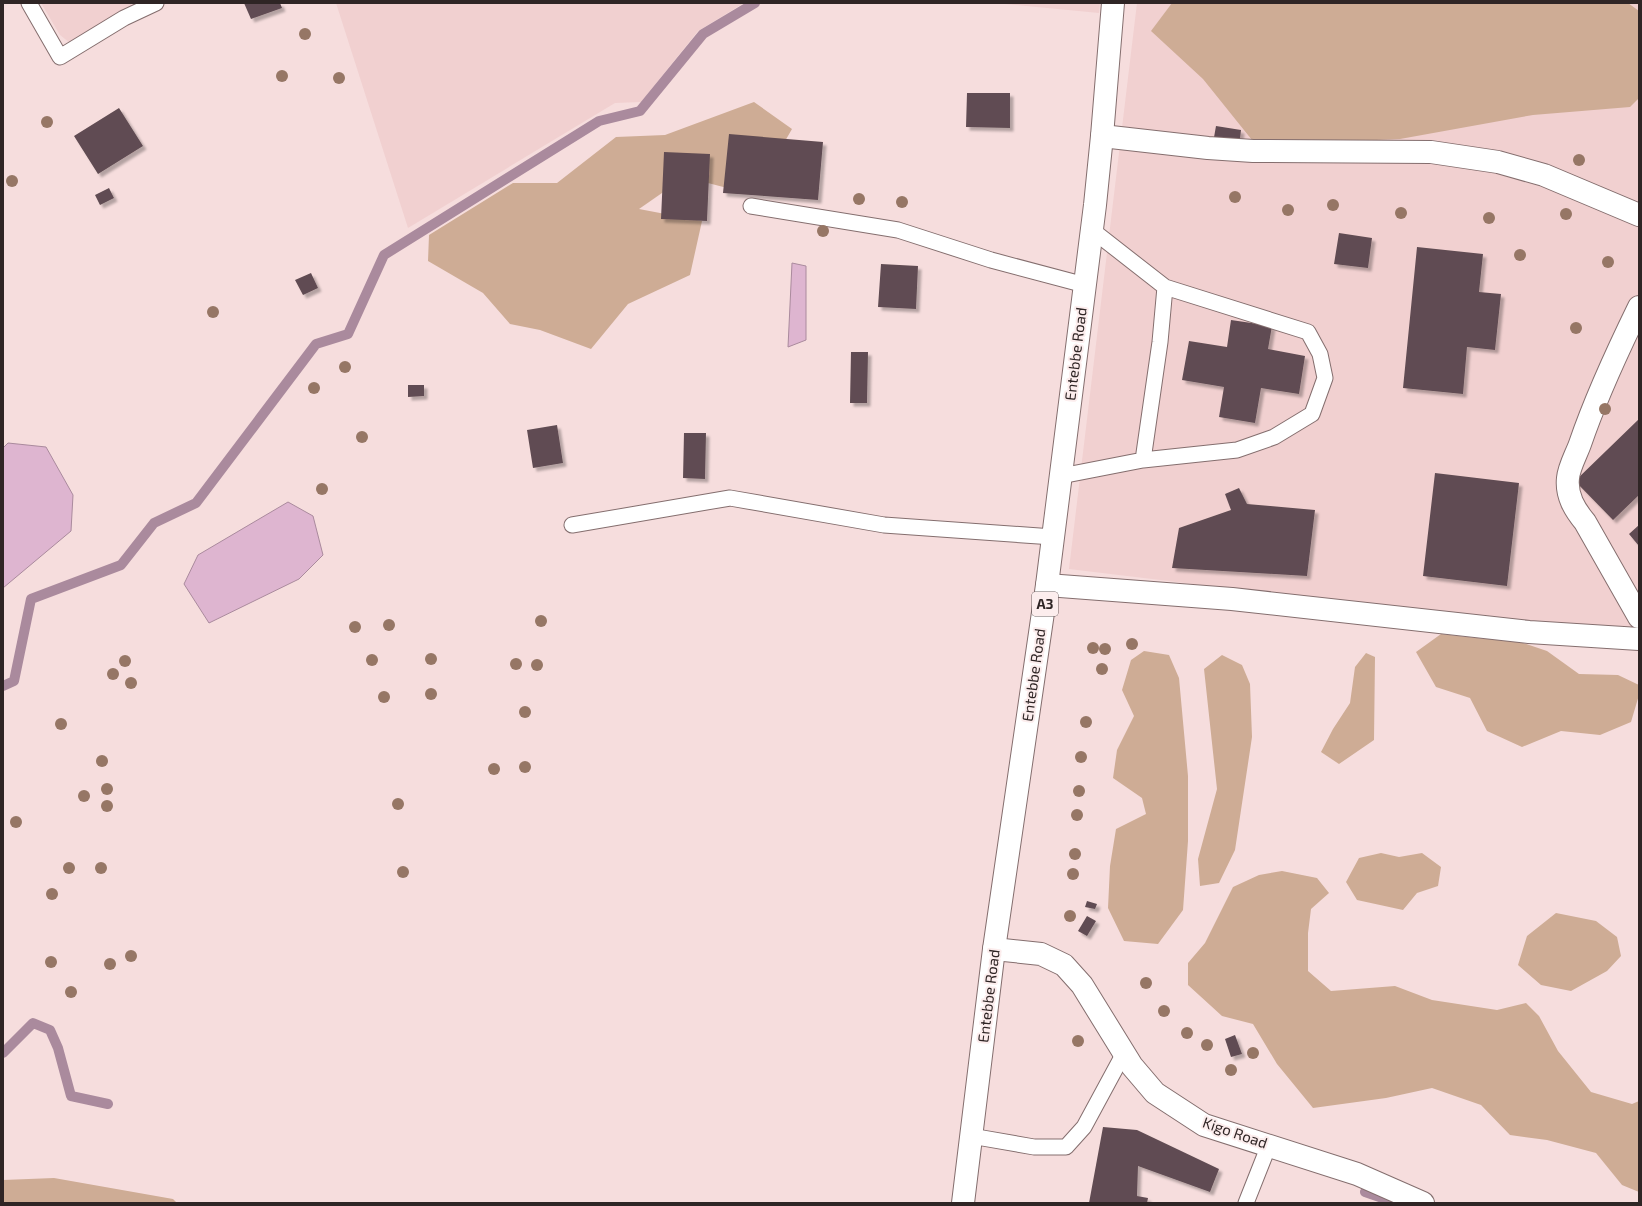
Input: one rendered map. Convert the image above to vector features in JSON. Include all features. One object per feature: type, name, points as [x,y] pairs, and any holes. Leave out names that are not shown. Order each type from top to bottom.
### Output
[{"type":"street","name":"Entebbe Road","points":[[963,1203],[994,949],[1047,585],[1092,230],[1102,136],[1113,3]]},
{"type":"street","points":[[1102,136],[1253,151],[1431,152],[1498,162],[1544,175],[1639,215]]},
{"type":"street","points":[[1639,307],[1587,421],[1568,478],[1569,494],[1574,509],[1585,522],[1639,618]]},
{"type":"street","points":[[1047,585],[1232,599],[1529,632],[1639,639]]},
{"type":"street","name":"Kigo Road","points":[[994,949],[1041,954],[1064,965],[1082,985],[1132,1066],[1155,1093],[1204,1125],[1357,1174],[1423,1203]]},
{"type":"lane","points":[[29,3],[60,57],[124,18],[156,3]]},
{"type":"lane","points":[[751,206],[898,230],[991,260],[1085,285]]},
{"type":"lane","points":[[1061,476],[1143,460],[1237,450],[1274,437],[1312,414],[1325,378],[1320,354],[1308,332],[1165,287],[1092,230]]},
{"type":"lane","points":[[1143,460],[1160,342],[1165,287]]},
{"type":"lane","points":[[572,525],[730,498],[884,525],[1053,537]]},
{"type":"lane","points":[[971,1136],[1034,1147],[1066,1147],[1084,1127],[1124,1053]]},
{"type":"lane","points":[[1246,1203],[1269,1145]]},
{"type":"shaded area","points":[[41,3],[136,3],[70,43],[60,35]]},
{"type":"shaded area","points":[[336,3],[744,3],[698,31],[641,102],[615,103],[408,228]]},
{"type":"shaded area","points":[[994,3],[1100,3],[1099,13]]},
{"type":"shaded area","points":[[1137,3],[1639,3],[1639,633],[1527,624],[1069,569]]},
{"type":"shaded area","points":[[1172,3],[1628,3],[1639,11],[1639,98],[1630,107],[1533,115],[1400,139],[1256,145],[1203,79],[1151,31]]},
{"type":"shaded area","points":[[754,102],[792,129],[754,195],[685,177],[639,209],[702,221],[690,275],[628,304],[591,349],[540,330],[510,324],[483,293],[428,261],[429,235],[513,183],[557,183],[616,137],[665,135]]},
{"type":"shaded area","points":[[792,263],[806,266],[806,340],[788,347]]},
{"type":"shaded area","points":[[8,443],[46,447],[73,495],[71,531],[3,588],[3,448]]},
{"type":"shaded area","points":[[288,502],[313,516],[323,555],[299,579],[209,623],[184,584],[198,555]]},
{"type":"shaded area","points":[[1441,634],[1486,639],[1511,639],[1547,651],[1579,674],[1618,675],[1639,685],[1639,695],[1631,722],[1600,735],[1561,731],[1522,747],[1487,731],[1470,698],[1436,687],[1416,652]]},
{"type":"shaded area","points":[[1144,651],[1169,655],[1179,678],[1188,776],[1188,841],[1183,910],[1158,944],[1124,941],[1108,908],[1110,866],[1116,829],[1146,814],[1142,798],[1113,778],[1117,750],[1134,716],[1122,690],[1131,660]]},
{"type":"shaded area","points":[[1366,653],[1375,657],[1374,740],[1339,764],[1321,752],[1333,729],[1350,703],[1355,667]]},
{"type":"shaded area","points":[[1222,655],[1242,665],[1250,684],[1252,737],[1235,850],[1219,883],[1200,886],[1198,859],[1217,789],[1204,669]]},
{"type":"shaded area","points":[[1381,853],[1399,857],[1422,853],[1441,867],[1438,886],[1417,893],[1403,910],[1357,900],[1346,882],[1359,858]]},
{"type":"shaded area","points":[[1282,871],[1317,878],[1329,893],[1311,909],[1308,933],[1308,971],[1331,991],[1395,986],[1432,1000],[1497,1010],[1526,1003],[1539,1016],[1558,1051],[1591,1092],[1632,1104],[1639,1101],[1639,1192],[1622,1185],[1596,1153],[1547,1140],[1510,1135],[1481,1105],[1432,1088],[1386,1098],[1313,1108],[1277,1064],[1253,1024],[1222,1016],[1188,985],[1188,963],[1205,943],[1233,887],[1259,875]]},
{"type":"shaded area","points":[[1556,913],[1596,921],[1617,937],[1621,956],[1607,971],[1571,991],[1541,985],[1518,965],[1527,936]]},
{"type":"shaded area","points":[[54,1178],[173,1199],[177,1203],[3,1203],[3,1180]]},
{"type":"building","points":[[244,3],[280,3],[282,8],[251,19]]},
{"type":"building","points":[[967,93],[1010,93],[1010,128],[966,127]]},
{"type":"building","points":[[119,108],[143,146],[98,174],[74,136]]},
{"type":"building","points":[[1216,126],[1241,130],[1239,147],[1213,143]]},
{"type":"building","points":[[729,134],[823,142],[818,200],[723,193]]},
{"type":"building","points":[[664,152],[710,154],[707,221],[661,219]]},
{"type":"building","points":[[109,188],[114,198],[100,205],[95,195]]},
{"type":"building","points":[[1339,233],[1372,238],[1368,268],[1334,264]]},
{"type":"building","points":[[1417,247],[1483,254],[1479,292],[1501,294],[1495,350],[1467,347],[1463,394],[1403,388]]},
{"type":"building","points":[[881,264],[918,266],[916,309],[878,307]]},
{"type":"building","points":[[311,273],[318,288],[303,295],[295,280]]},
{"type":"building","points":[[1231,320],[1272,326],[1268,349],[1305,356],[1299,394],[1261,388],[1255,423],[1219,417],[1224,387],[1182,380],[1189,341],[1227,347]]},
{"type":"building","points":[[851,352],[868,352],[867,403],[850,403]]},
{"type":"building","points":[[408,385],[424,385],[424,396],[408,397]]},
{"type":"building","points":[[1639,419],[1639,495],[1613,520],[1575,481]]},
{"type":"building","points":[[557,425],[563,463],[533,468],[527,430]]},
{"type":"building","points":[[684,433],[706,433],[705,479],[683,478]]},
{"type":"building","points":[[1435,473],[1519,483],[1507,586],[1423,576]]},
{"type":"building","points":[[1239,488],[1247,504],[1315,510],[1307,576],[1172,568],[1179,528],[1231,510],[1225,494]]},
{"type":"building","points":[[1639,525],[1639,546],[1629,534]]},
{"type":"building","points":[[1087,901],[1097,904],[1095,909],[1085,907]]},
{"type":"building","points":[[1087,916],[1096,921],[1087,936],[1078,931]]},
{"type":"building","points":[[1235,1035],[1242,1054],[1231,1057],[1225,1039]]},
{"type":"building","points":[[1103,1127],[1137,1130],[1219,1169],[1210,1192],[1138,1166],[1137,1196],[1148,1198],[1147,1203],[1089,1203]]},
{"type":"waterway","points":[[3,686],[14,681],[31,599],[121,565],[154,523],[196,503],[316,344],[348,334],[384,255],[599,121],[640,111],[703,34],[755,3]]},
{"type":"waterway","points":[[3,1053],[33,1023],[50,1030],[58,1048],[71,1096],[108,1104]]},
{"type":"waterway","points":[[1365,1192],[1397,1203]]}]
